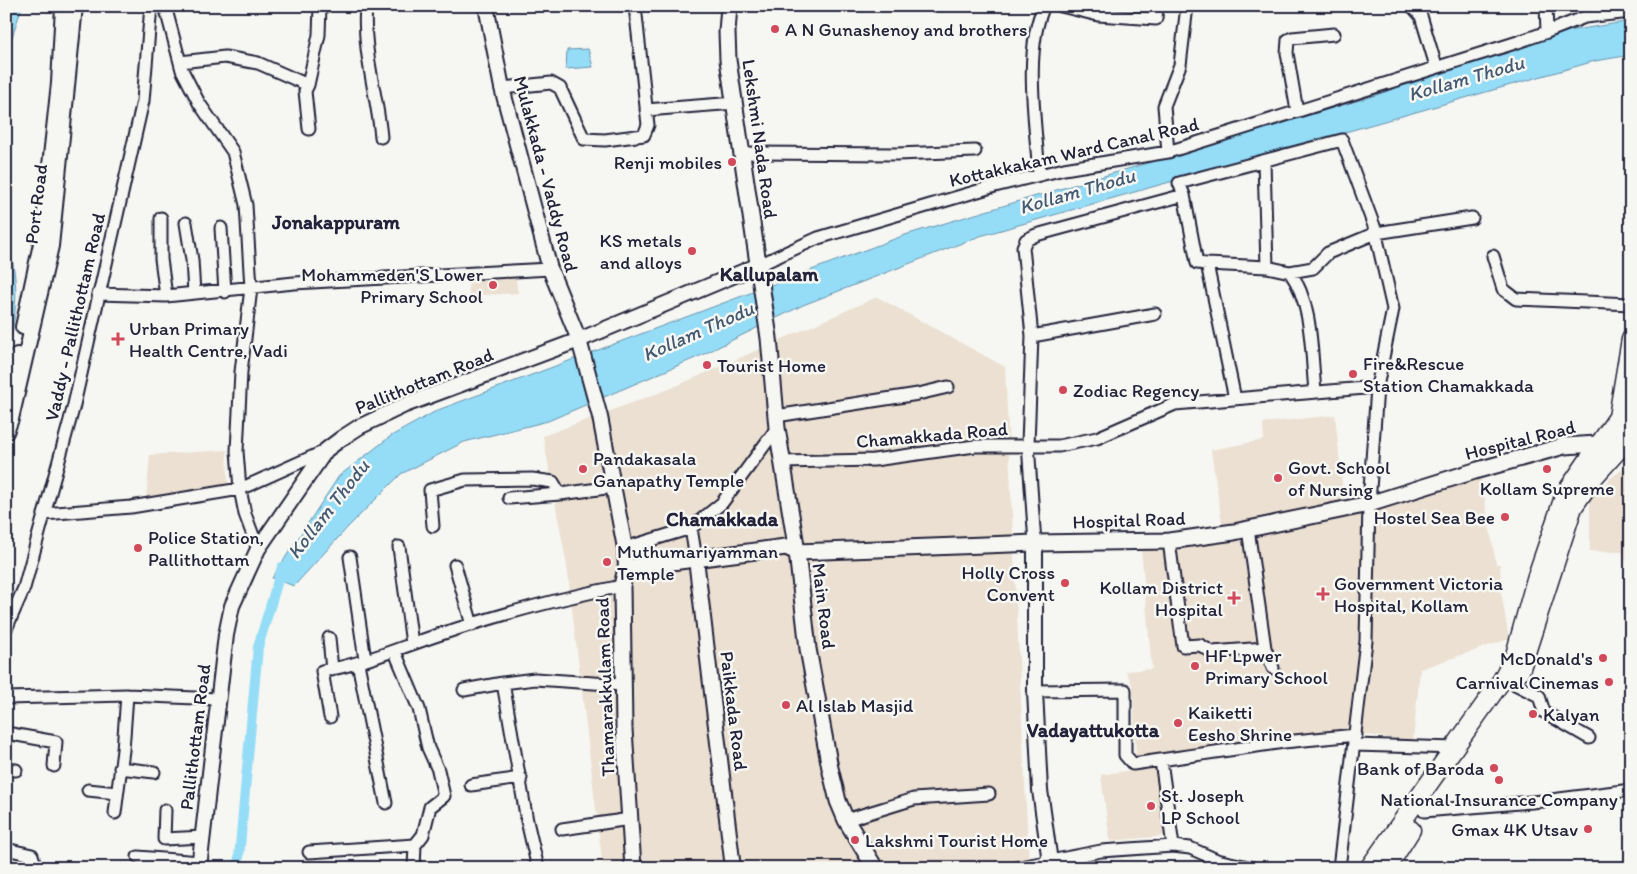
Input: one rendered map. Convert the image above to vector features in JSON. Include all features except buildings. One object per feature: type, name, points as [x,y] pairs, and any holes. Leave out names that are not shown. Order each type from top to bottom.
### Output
[{"type":"main road","name":"Lekshmi Nada Road","points":[[729,6],[727,32],[728,60],[760,271]]},
{"type":"main road","name":"Main Road","points":[[760,271],[782,462],[797,552],[808,649],[830,768],[838,801],[846,820],[876,868]]},
{"type":"main road","points":[[1369,868],[1456,748],[1502,680],[1514,655],[1536,579],[1565,494],[1603,443],[1618,417],[1631,339]]},
{"type":"main road","points":[[1387,868],[1424,811],[1484,728],[1513,683],[1529,648],[1573,507],[1593,478],[1629,442]]},
{"type":"main road","name":"Hospital Road","points":[[626,568],[786,547],[797,552],[1035,542],[1169,541],[1248,529],[1368,504],[1546,450],[1629,442]]},
{"type":"main road","name":"Thamarakkulam Road","points":[[626,568],[622,586],[623,685],[633,868]]},
{"type":"street","name":"Port Road","points":[[6,388],[14,367],[42,239],[59,83],[63,6]]},
{"type":"street","name":"Port Road","points":[[6,432],[11,419],[51,246],[74,6]]},
{"type":"street","name":"Vaddy - Pallithottam Road","points":[[6,630],[24,588],[73,408],[142,101],[151,6]]},
{"type":"street","points":[[165,6],[180,62],[199,103],[233,152],[246,205],[251,288],[241,372],[237,451],[240,489],[245,514],[258,549]]},
{"type":"street","points":[[309,129],[306,91],[319,34],[320,6]]},
{"type":"street","points":[[366,6],[368,57],[378,106],[381,136]]},
{"type":"street","name":"Mulakkada - Vaddy Road","points":[[486,6],[502,88],[550,269],[580,344],[600,417]]},
{"type":"street","points":[[502,88],[551,83],[560,88],[570,107],[581,137],[587,140],[644,136],[648,125],[635,6]]},
{"type":"street","points":[[1039,174],[1032,53],[1040,15],[1044,6]]},
{"type":"street","points":[[1062,6],[1098,15],[1156,19],[1157,6]]},
{"type":"street","points":[[1168,152],[1164,106],[1180,65],[1187,6]]},
{"type":"street","points":[[1412,6],[1421,16],[1436,66]]},
{"type":"street","points":[[1546,6],[1547,32]]},
{"type":"street","name":"Kottakkakam Ward Canal Road","points":[[760,271],[818,238],[1039,174],[1168,152],[1301,112],[1436,66],[1547,32],[1585,17],[1631,12]]},
{"type":"street","points":[[1301,112],[1287,53],[1288,40],[1334,34]]},
{"type":"street","points":[[180,62],[225,57],[258,62],[308,84]]},
{"type":"street","points":[[646,110],[734,103]]},
{"type":"street","points":[[1339,868],[1356,740],[1366,641],[1368,504],[1377,387],[1393,309],[1376,233],[1344,141],[1335,139],[1264,161],[1178,184],[1184,195],[1197,263],[1268,267],[1290,272],[1313,268],[1328,253],[1376,233],[1472,218]]},
{"type":"street","points":[[742,153],[897,154],[975,151]]},
{"type":"street","points":[[1264,161],[1268,267]]},
{"type":"street","points":[[1049,865],[1040,790],[1035,691],[1035,542],[1028,444],[1032,336],[1023,247],[1026,240],[1036,235],[1184,195]]},
{"type":"street","points":[[161,218],[161,259],[166,296]]},
{"type":"street","points":[[186,224],[192,260],[194,293]]},
{"type":"street","points":[[221,228],[225,292]]},
{"type":"street","points":[[1493,256],[1503,289],[1516,299],[1631,304]]},
{"type":"street","points":[[1207,264],[1235,399]]},
{"type":"street","points":[[98,294],[166,296],[453,273],[550,269]]},
{"type":"street","name":"Pallithottam Road","points":[[200,865],[218,699],[232,606],[258,549],[326,450],[359,427],[405,405],[580,344],[760,271]]},
{"type":"street","points":[[1290,272],[1300,286],[1304,304],[1315,391]]},
{"type":"street","points":[[1032,336],[1155,314]]},
{"type":"street","points":[[625,548],[691,528],[722,503],[777,422],[948,387]]},
{"type":"street","name":"Chamakkada Road","points":[[782,462],[874,460],[975,446],[1028,444],[1059,446],[1097,438],[1175,404],[1377,387]]},
{"type":"street","name":"Thamarakkulam Road","points":[[600,417],[625,548],[626,568]]},
{"type":"street","points":[[44,514],[131,507],[240,489],[326,450]]},
{"type":"street","points":[[433,526],[430,490],[465,480],[532,479],[553,482],[560,494]]},
{"type":"street","points":[[509,498],[614,487]]},
{"type":"street","points":[[691,528],[696,559]]},
{"type":"street","points":[[1248,529],[1265,648],[1273,668]]},
{"type":"street","points":[[1169,541],[1182,646],[1200,644],[1212,652],[1265,648]]},
{"type":"street","points":[[399,546],[412,644]]},
{"type":"street","points":[[350,557],[362,662],[386,803]]},
{"type":"street","name":"Paikkada Road","points":[[696,559],[733,868]]},
{"type":"street","points":[[455,565],[472,625]]},
{"type":"street","points":[[330,717],[322,671],[332,670],[395,652],[412,644],[554,600],[622,586]]},
{"type":"street","points":[[328,638],[332,670]]},
{"type":"street","points":[[395,652],[419,709],[428,748],[438,770],[444,796],[430,807],[423,835],[415,845],[414,868]]},
{"type":"street","points":[[464,690],[535,680],[623,685]]},
{"type":"street","points":[[504,683],[538,868]]},
{"type":"street","points":[[1513,683],[1539,696],[1544,712],[1589,738]]},
{"type":"street","points":[[1035,691],[1125,690],[1125,755],[1133,764],[1284,742],[1356,740],[1456,748]]},
{"type":"street","points":[[115,814],[127,695]]},
{"type":"street","points":[[6,698],[127,695],[218,699]]},
{"type":"street","points":[[6,733],[56,742],[54,766]]},
{"type":"street","points":[[1161,761],[1173,846]]},
{"type":"street","points":[[120,768],[154,772]]},
{"type":"street","points":[[471,785],[521,778]]},
{"type":"street","points":[[88,790],[117,793]]},
{"type":"street","points":[[1424,811],[1543,801],[1631,790]]},
{"type":"street","points":[[846,820],[914,799],[989,794]]},
{"type":"street","points":[[165,810],[164,839],[202,837]]},
{"type":"street","points":[[562,829],[630,819]]},
{"type":"street","points":[[309,852],[415,845]]},
{"type":"street","points":[[1015,868],[1049,865],[1101,851],[1173,846],[1190,848],[1217,860],[1253,868]]},
{"type":"street","points":[[6,849],[32,855],[36,868]]},
{"type":"street","points":[[138,858],[200,865]]},
{"type":"shaded area","name":"Mohammeden'S Lower Primary School","points":[[515,274],[518,293],[469,296],[468,276]]},
{"type":"shaded area","points":[[877,297],[1005,367],[1029,868],[603,868],[567,566],[543,436],[672,388]]},
{"type":"shaded area","name":"Government Victoria Hospital, Kollam","points":[[1335,415],[1344,503],[1480,473],[1496,564],[1500,564],[1501,592],[1509,639],[1420,669],[1413,741],[1351,733],[1136,758],[1133,686],[1126,671],[1152,669],[1141,548],[1223,530],[1211,450],[1264,440],[1263,423]]},
{"type":"shaded area","points":[[227,450],[228,488],[146,500],[150,455]]},
{"type":"shaded area","points":[[1631,464],[1631,574],[1622,552],[1590,551],[1590,495],[1598,492],[1613,476]]},
{"type":"shaded area","points":[[1157,766],[1164,836],[1110,841],[1101,775]]},
{"type":"water","points":[[6,6],[22,6],[6,57]]},
{"type":"water","points":[[1631,21],[1631,55],[1595,61],[980,236],[803,305],[700,356],[548,421],[464,442],[401,474],[348,527],[294,586],[272,578],[339,476],[391,436],[438,410],[905,235],[1370,97],[1562,32]]},
{"type":"water","points":[[588,49],[593,67],[566,69],[567,50]]},
{"type":"water","points":[[6,238],[14,269],[16,298],[13,328],[6,359]]},
{"type":"waterway","name":"Kollam Thodu","points":[[238,868],[258,647],[282,567]]},
{"type":"place","name":"A N Gunashenoy and brothers","points":[[775,29]]},
{"type":"place","name":"Renji mobiles","points":[[732,162]]},
{"type":"place","name":"KS metals and alloys","points":[[692,251]]},
{"type":"place","name":"Mohammeden'S Lower Primary School","points":[[493,285]]},
{"type":"place","name":"Urban Primary Health Centre, Vadi","points":[[118,339]]},
{"type":"place","name":"Tourist Home","points":[[707,365]]},
{"type":"place","name":"Fire&Rescue Station Chamakkada","points":[[1353,374]]},
{"type":"place","name":"Zodiac Regency","points":[[1063,390]]},
{"type":"place","name":"Pandakasala Ganapathy Temple","points":[[583,469]]},
{"type":"place","name":"Kollam Supreme","points":[[1547,469]]},
{"type":"place","name":"Govt. School of Nursing","points":[[1278,478]]},
{"type":"place","name":"Hostel Sea Bee","points":[[1505,517]]},
{"type":"place","name":"Police Station, Pallithottam","points":[[138,548]]},
{"type":"place","name":"Muthumariyamman Temple","points":[[607,562]]},
{"type":"place","name":"Holly Cross Convent","points":[[1065,583]]},
{"type":"place","name":"Government Victoria Hospital, Kollam","points":[[1323,594]]},
{"type":"place","name":"Kollam District Hospital","points":[[1234,598]]},
{"type":"place","name":"McDonald's","points":[[1603,658]]},
{"type":"place","name":"HF Lpwer Primary School","points":[[1195,666]]},
{"type":"place","name":"Carnival Cinemas","points":[[1609,682]]},
{"type":"place","name":"Al Islab Masjid","points":[[786,705]]},
{"type":"place","name":"Kalyan","points":[[1533,714]]},
{"type":"place","name":"Kaiketti Eesho Shrine","points":[[1178,723]]},
{"type":"place","name":"Bank of Baroda","points":[[1494,768]]},
{"type":"place","name":"National Insurance Company","points":[[1499,780]]},
{"type":"place","name":"St. Joseph LP School","points":[[1151,806]]},
{"type":"place","name":"Gmax 4K Utsav","points":[[1588,829]]},
{"type":"place","name":"Lakshmi Tourist Home","points":[[855,840]]},
{"type":"district","name":"Jonakappuram","points":[[336,222]]},
{"type":"district","name":"Kallupalam","points":[[769,274]]},
{"type":"district","name":"Chamakkada","points":[[722,519]]},
{"type":"district","name":"Vadayattukotta","points":[[1093,730]]}]
